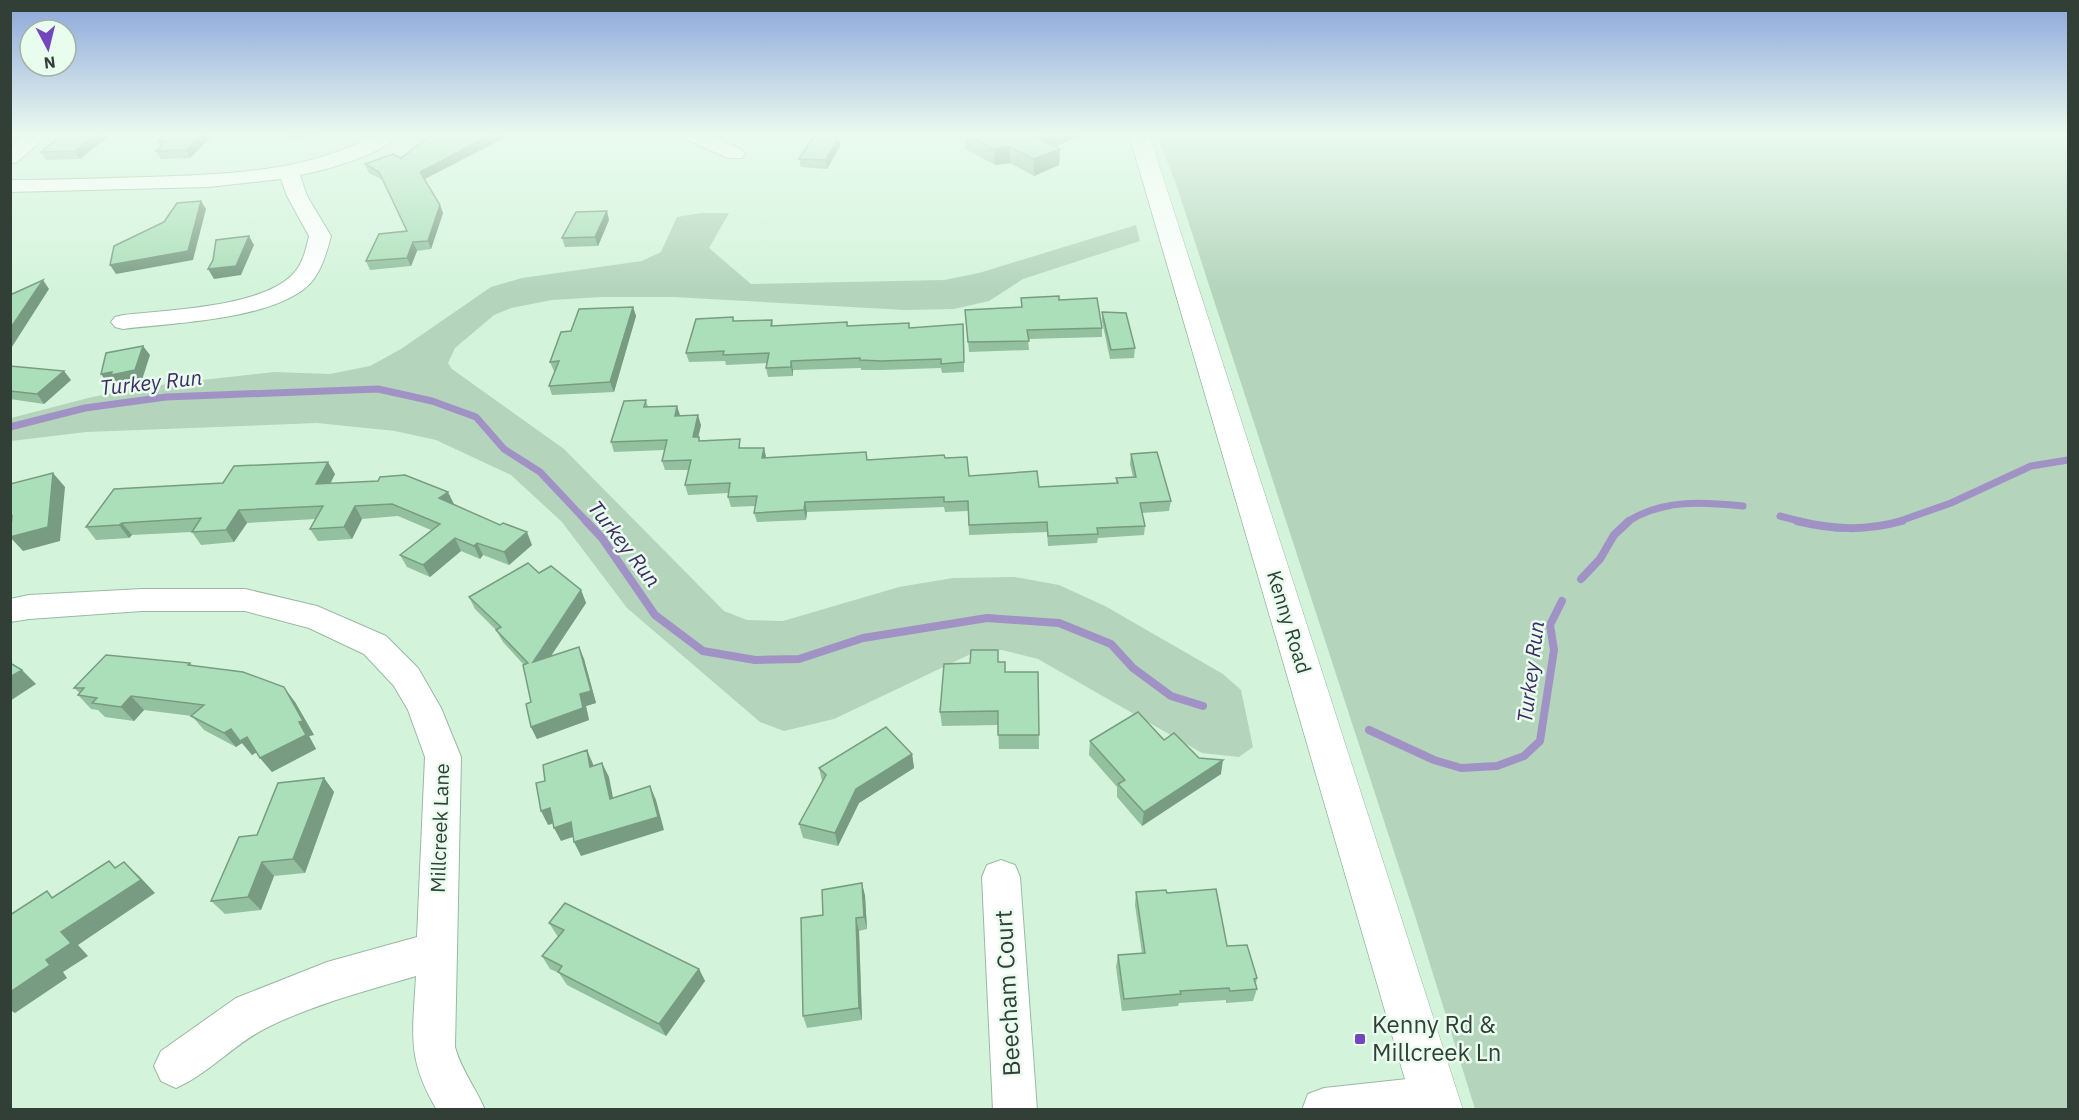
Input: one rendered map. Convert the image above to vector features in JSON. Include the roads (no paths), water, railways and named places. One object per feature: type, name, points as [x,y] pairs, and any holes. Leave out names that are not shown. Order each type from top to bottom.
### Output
[{"type":"main road","name":"Kenny Road","points":[[1155,186],[1437,1104]]},
{"type":"street","points":[[123,322],[230,307],[264,299],[295,285],[316,254],[320,236],[294,186]]},
{"type":"street","name":"Millcreek Lane","points":[[10,610],[142,600],[245,600],[317,618],[375,645],[406,677],[424,708],[443,757],[434,1047],[440,1073],[463,1110]]},
{"type":"street","name":"Beecham Court","points":[[1001,876],[1015,1110]]},
{"type":"street","points":[[176,1066],[250,1013],[327,982],[436,951]]},
{"type":"street","points":[[1324,1110],[1437,1104]]},
{"type":"waterway","name":"Turkey Run","points":[[10,427],[85,408],[166,397],[378,389],[432,401],[476,417],[504,449],[540,472],[587,522]]},
{"type":"waterway","name":"Turkey Run","points":[[1897,522],[1951,503],[2031,466],[2068,460]]},
{"type":"waterway","name":"Turkey Run","points":[[1627,522],[1654,509],[1668,506],[1698,503],[1743,506]]},
{"type":"waterway","name":"Turkey Run","points":[[1780,516],[1803,522]]},
{"type":"waterway","name":"Turkey Run","points":[[586,521],[602,538],[655,615],[703,651],[755,660],[799,659],[863,638],[987,618],[1059,623],[1111,644],[1133,668],[1171,696],[1203,706]]},
{"type":"waterway","name":"Turkey Run","points":[[1581,579],[1600,559],[1614,535],[1629,521]]},
{"type":"waterway","name":"Turkey Run","points":[[1797,521],[1850,528],[1902,521]]},
{"type":"waterway","name":"Turkey Run","points":[[1369,730],[1434,760],[1461,768],[1497,766],[1524,756],[1540,741],[1554,650],[1550,625],[1562,601]]},
{"type":"place","name":"Kenny Rd & Millcreek Ln","points":[[1360,1039]]}]
